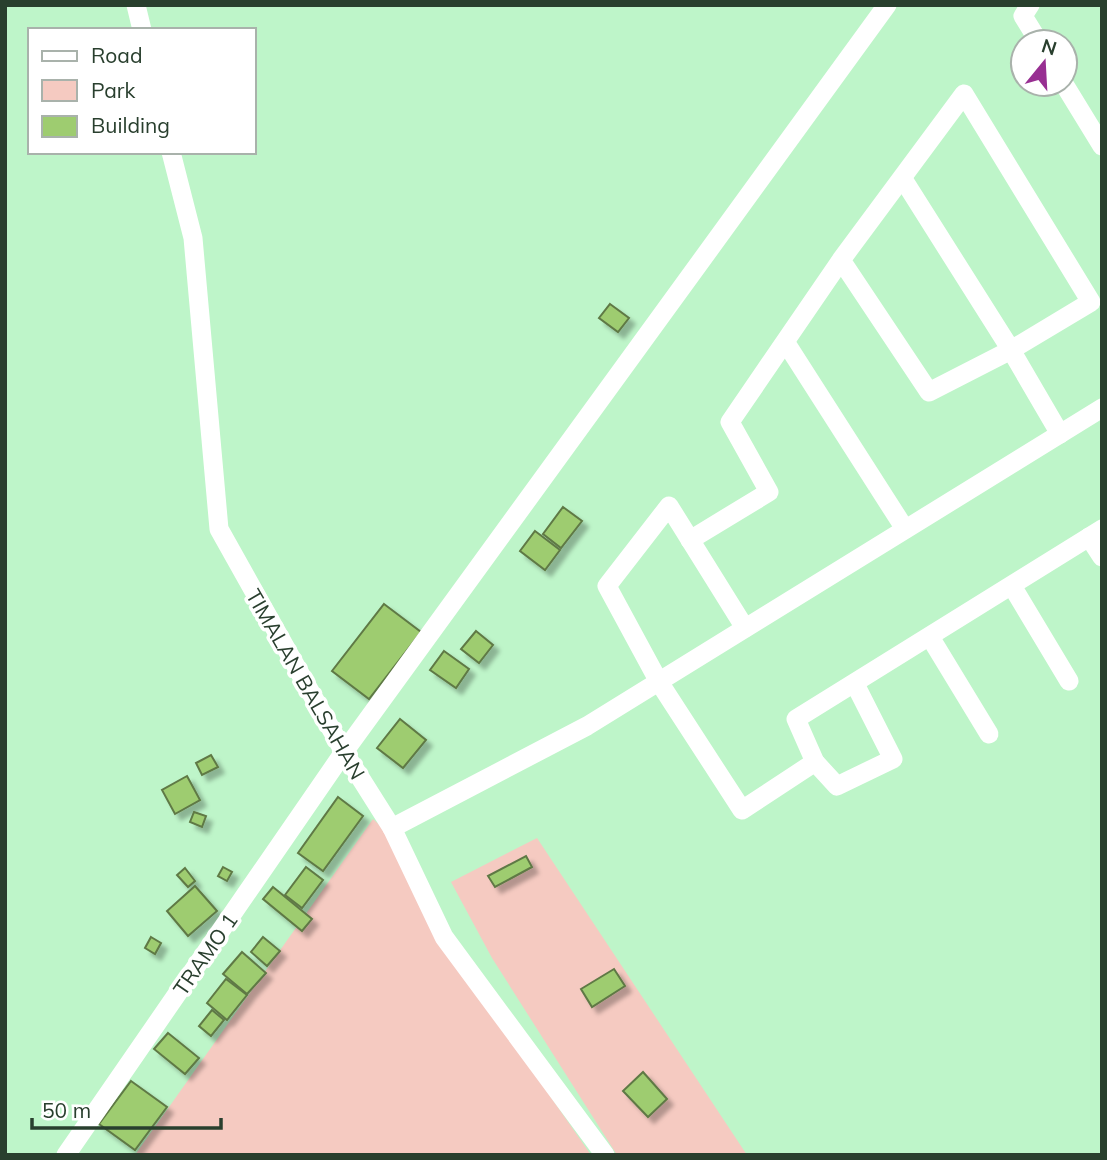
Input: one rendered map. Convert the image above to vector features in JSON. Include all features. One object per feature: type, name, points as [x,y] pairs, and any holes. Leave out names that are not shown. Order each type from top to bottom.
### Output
[{"type":"street","points":[[136,5],[142,28]]},
{"type":"street","name":"TRAMO 1","points":[[66,1155],[344,752],[887,5]]},
{"type":"street","points":[[1030,5],[1023,16],[1030,28]]},
{"type":"street","points":[[690,540],[769,492],[730,422],[841,260],[964,94],[1091,302],[1011,350],[929,392],[841,260]]},
{"type":"street","points":[[1073,98],[1102,146]]},
{"type":"street","name":"TIMALAN BALSAHAN","points":[[172,154],[193,238],[219,529],[344,752],[392,828],[444,937],[605,1155]]},
{"type":"street","points":[[903,178],[1011,350],[1060,434]]},
{"type":"street","points":[[786,342],[905,529]]},
{"type":"street","points":[[392,828],[587,726],[1102,408]]},
{"type":"street","points":[[745,628],[669,506],[607,586],[659,682],[742,810],[815,762]]},
{"type":"street","points":[[855,684],[893,759],[837,786],[815,762],[796,719],[1096,533],[1102,557]]},
{"type":"street","points":[[1012,586],[1069,681]]},
{"type":"street","points":[[930,637],[989,734]]},
{"type":"green space","points":[[373,819],[388,833],[441,939],[591,1155],[135,1155]]},
{"type":"green space","points":[[537,838],[747,1155],[617,1155],[492,958],[451,882]]},
{"type":"building","points":[[610,304],[629,318],[618,332],[599,318]]},
{"type":"building","points":[[563,507],[582,521],[561,548],[543,534]]},
{"type":"building","points":[[535,531],[560,550],[545,570],[520,551]]},
{"type":"building","points":[[384,604],[421,632],[369,699],[332,671]]},
{"type":"building","points":[[476,631],[493,645],[479,663],[461,649]]},
{"type":"building","points":[[444,651],[469,669],[456,688],[430,670]]},
{"type":"building","points":[[400,719],[426,740],[403,768],[377,748]]},
{"type":"building","points":[[211,755],[218,767],[202,775],[196,763]]},
{"type":"building","points":[[187,776],[200,800],[175,814],[162,790]]},
{"type":"building","points":[[338,797],[363,816],[323,871],[298,853]]},
{"type":"building","points":[[194,812],[206,816],[202,827],[190,822]]},
{"type":"building","points":[[526,856],[532,867],[495,887],[488,876]]},
{"type":"building","points":[[223,867],[232,872],[227,881],[218,876]]},
{"type":"building","points":[[306,867],[323,880],[302,908],[285,895]]},
{"type":"building","points":[[185,868],[195,881],[188,887],[177,875]]},
{"type":"building","points":[[195,886],[217,911],[188,936],[167,911]]},
{"type":"building","points":[[273,887],[312,919],[302,931],[263,899]]},
{"type":"building","points":[[151,937],[161,943],[155,954],[145,948]]},
{"type":"building","points":[[263,937],[280,951],[267,966],[251,952]]},
{"type":"building","points":[[242,952],[266,973],[247,994],[223,974]]},
{"type":"building","points":[[614,969],[625,986],[592,1007],[581,989]]},
{"type":"building","points":[[226,979],[247,995],[227,1020],[207,1003]]},
{"type":"building","points":[[212,1010],[224,1020],[211,1036],[199,1026]]},
{"type":"building","points":[[168,1033],[199,1058],[185,1074],[154,1049]]},
{"type":"building","points":[[643,1072],[667,1099],[648,1117],[623,1091]]},
{"type":"building","points":[[131,1081],[167,1107],[135,1150],[99,1124]]}]
